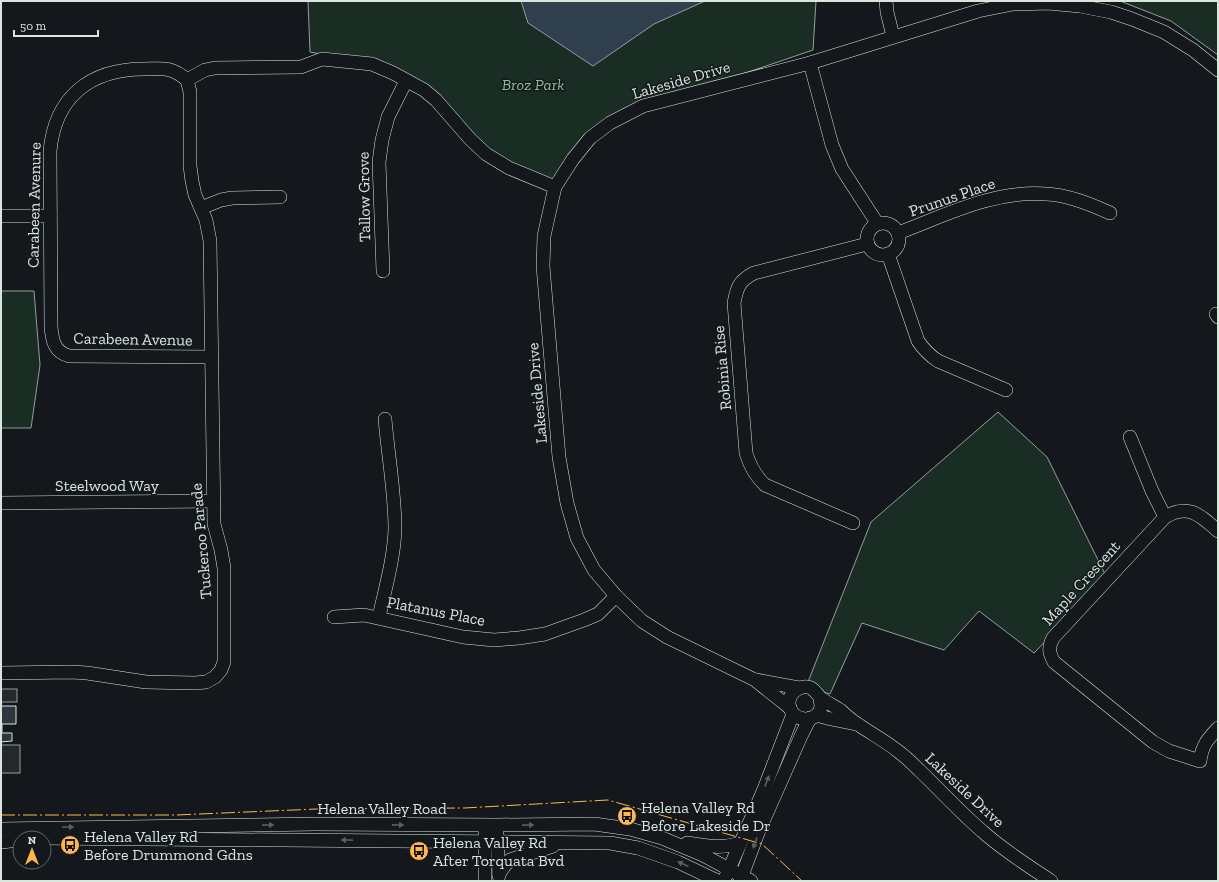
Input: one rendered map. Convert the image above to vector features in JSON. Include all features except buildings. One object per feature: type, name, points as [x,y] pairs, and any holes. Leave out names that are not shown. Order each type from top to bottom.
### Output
[{"type":"street","points":[[886,1],[887,12],[894,36]]},
{"type":"street","name":"Lakeside Drive","points":[[856,724],[813,717],[804,719],[798,718],[755,680],[667,637],[642,621],[616,596],[594,570],[577,538],[567,503],[559,457],[543,266],[544,236],[555,187],[573,159],[590,138],[610,123],[643,106],[810,63],[978,11],[1013,4],[1048,3],[1080,6],[1125,16],[1164,32],[1193,50],[1218,70]]},
{"type":"street","points":[[186,80],[205,70],[215,68],[301,67],[322,58],[372,64],[393,73],[424,90],[436,100],[486,154],[509,168],[555,187]]},
{"type":"street","points":[[810,63],[836,158],[877,223]]},
{"type":"street","name":"Carabeen Avenure","points":[[51,326],[51,139],[54,127],[68,100],[80,89],[96,78],[111,72],[129,69],[167,69],[178,72],[186,80]]},
{"type":"street","name":"Tuckeroo Parade","points":[[1,673],[79,673],[146,682],[188,683],[206,682],[215,677],[221,670],[224,662],[224,568],[214,524],[213,501],[210,241],[206,220],[195,195],[190,166],[190,92],[186,80]]},
{"type":"street","name":"Tallow Grove","points":[[383,271],[379,162],[382,140],[388,117],[406,80]]},
{"type":"street","name":"Prunus Place","points":[[898,233],[983,201],[998,197],[1016,195],[1046,194],[1065,196],[1089,203],[1110,212]]},
{"type":"street","points":[[200,208],[221,200],[232,198],[280,197]]},
{"type":"street","points":[[1,216],[50,216]]},
{"type":"street","points":[[884,222],[890,224],[898,233],[898,246],[894,251],[888,254],[876,254],[867,244],[868,232],[877,223],[884,222]]},
{"type":"street","name":"Robinia Rise","points":[[853,523],[765,485],[753,471],[746,453],[734,303],[739,284],[745,278],[754,273],[867,244]]},
{"type":"street","points":[[888,254],[918,341],[923,349],[938,361],[1006,390]]},
{"type":"street","name":"Carabeen Avenue","points":[[51,326],[54,346],[63,355],[211,357]]},
{"type":"street","points":[[379,617],[394,546],[395,529],[394,504],[385,419]]},
{"type":"street","points":[[1130,438],[1152,491],[1165,516],[1172,512],[1182,510],[1191,511],[1201,516],[1218,530]]},
{"type":"street","name":"Steelwood Way","points":[[1,503],[213,501]]},
{"type":"street","name":"Maple Crescent","points":[[1165,516],[1053,638],[1049,647],[1050,654],[1054,662],[1153,742],[1169,751],[1200,761],[1202,750],[1207,740],[1218,728]]},
{"type":"street","name":"Platanus Place","points":[[334,617],[364,615],[379,617],[415,627],[463,637],[494,640],[545,634],[584,620],[598,614],[616,596]]},
{"type":"street","name":"Lakeside Drive","points":[[755,680],[800,688],[812,688],[817,692],[820,698],[834,706],[856,724],[899,752],[983,832],[1050,881]]},
{"type":"street","points":[[723,881],[764,789],[791,711],[789,700],[793,693],[800,688]]},
{"type":"street","points":[[745,879],[758,833],[801,736],[821,707],[820,698]]},
{"type":"street","name":"Helena Valley Road","points":[[1,829],[315,824],[594,824],[630,829],[684,846],[745,879]]},
{"type":"street","points":[[485,881],[491,841],[491,825]]},
{"type":"street","name":"Helena Valley Road","points":[[52,838],[610,843],[638,848],[678,862],[718,881]]},
{"type":"street","points":[[662,838],[703,846],[718,847],[731,846],[740,843]]},
{"type":"street","points":[[1,842],[12,841]]},
{"type":"street","points":[[491,841],[499,878]]},
{"type":"street","points":[[499,878],[505,865],[510,860],[566,842]]},
{"type":"green space","name":"Broz Park","points":[[308,1],[816,1],[813,50],[675,97],[610,123],[555,187],[509,168],[436,100],[372,64],[310,52]]},
{"type":"green space","points":[[1120,1],[1218,1],[1218,55],[1171,21]]},
{"type":"green space","points":[[1,291],[34,291],[40,365],[31,428],[1,428]]},
{"type":"green space","points":[[998,412],[1047,457],[1107,578],[1034,653],[979,611],[944,650],[862,623],[830,694],[806,687],[871,522]]},
{"type":"shaded area","points":[[1,689],[17,689],[17,702],[1,702]]},
{"type":"shaded area","points":[[1,745],[20,745],[20,773],[1,773]]},
{"type":"water","points":[[521,1],[705,1],[654,24],[593,66],[528,23]]},
{"type":"power","points":[[1,815],[176,815],[317,809],[464,808],[608,800],[762,844],[802,881]]},
{"type":"place","name":"Helena Valley Rd Before Lakeside Dr","points":[[627,816]]},
{"type":"place","name":"Helena Valley Rd Before Drummond Gdns","points":[[70,845]]},
{"type":"place","name":"Helena Valley Rd After Torquata Bvd","points":[[419,851]]}]
